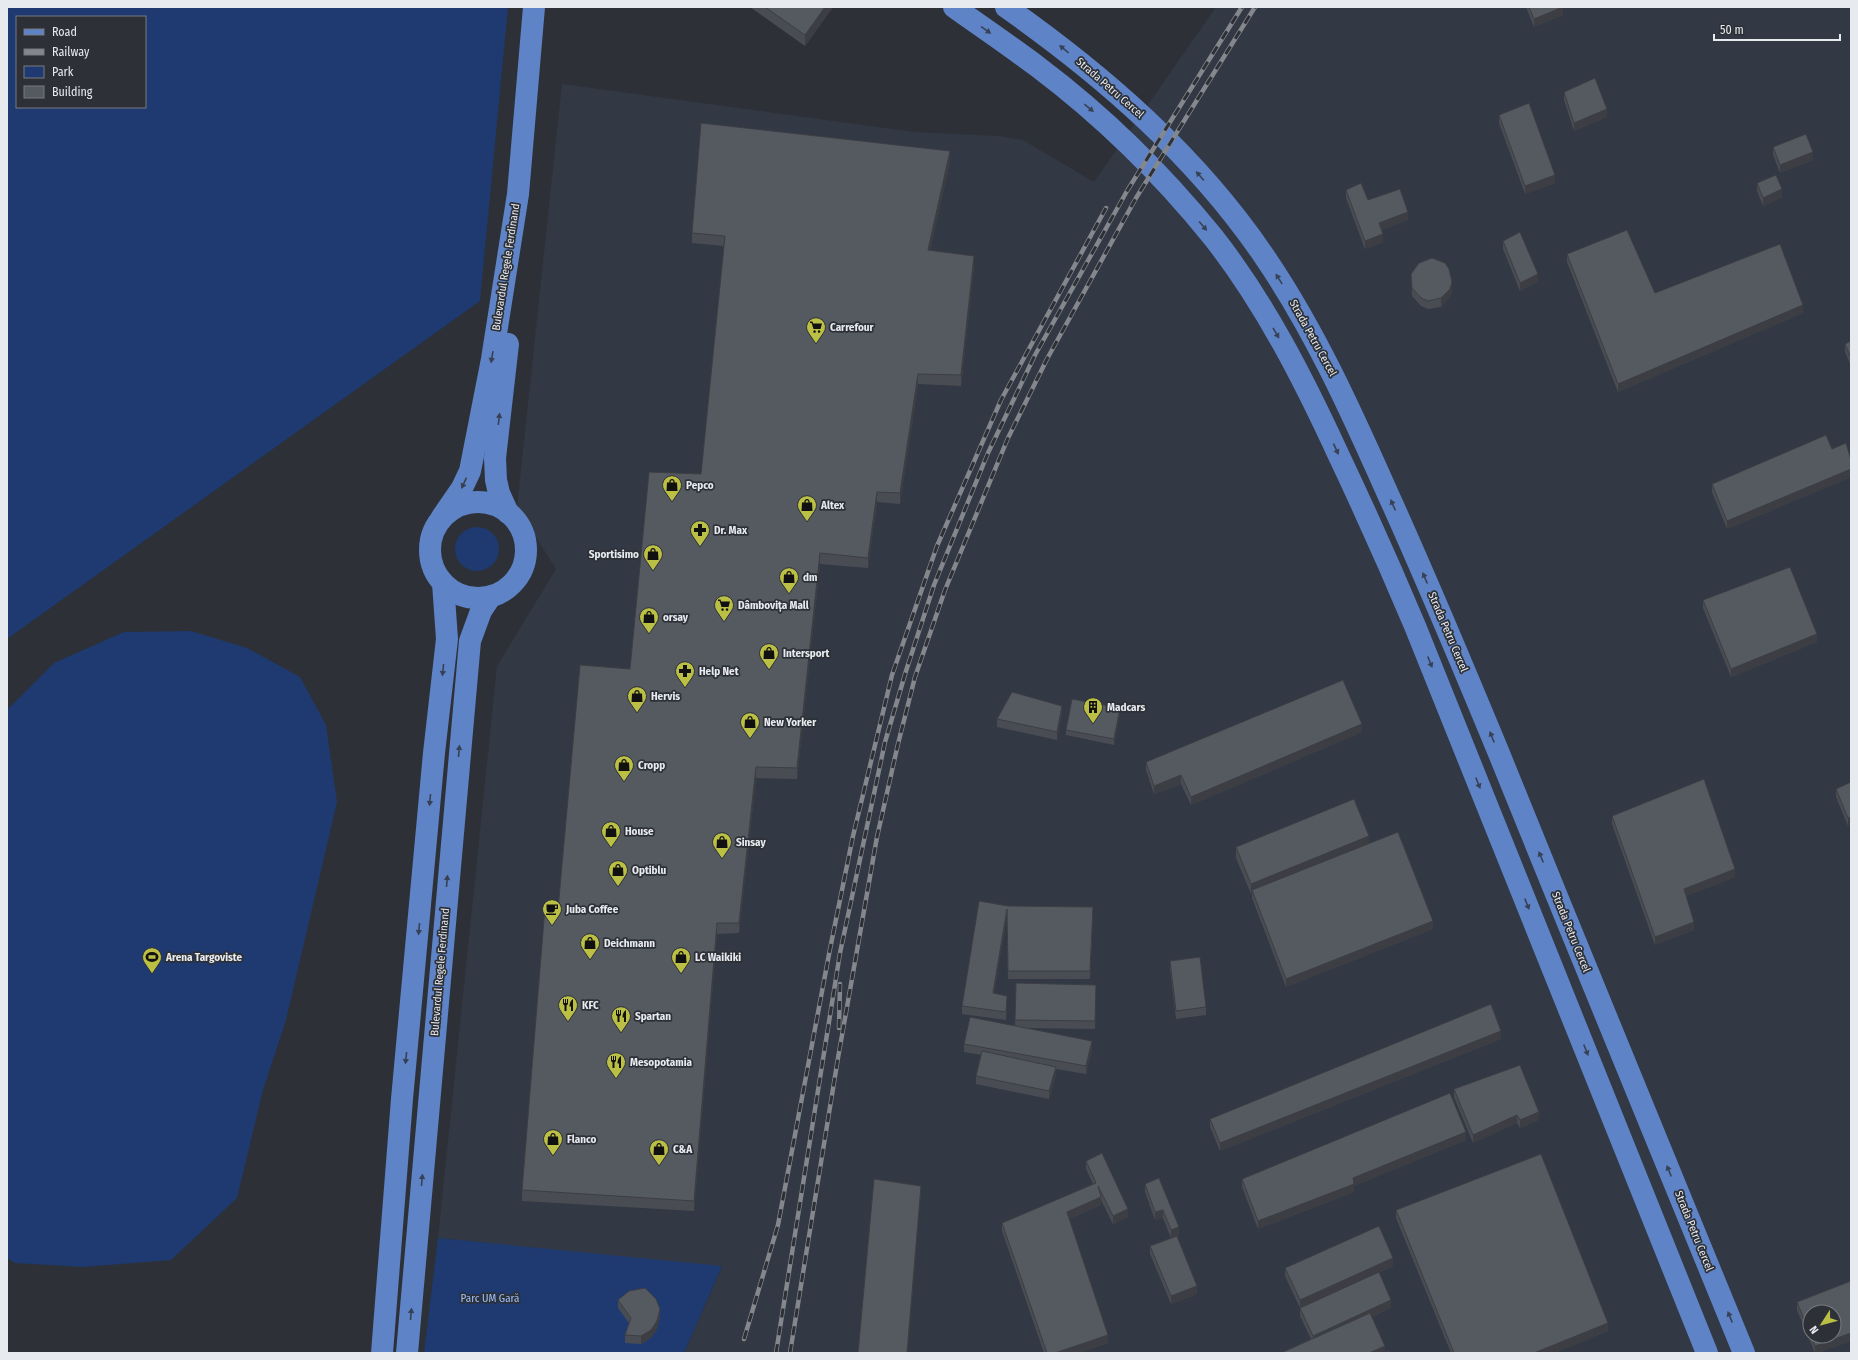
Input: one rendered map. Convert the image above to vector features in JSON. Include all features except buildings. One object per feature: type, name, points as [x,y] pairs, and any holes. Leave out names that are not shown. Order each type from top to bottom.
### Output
[{"type":"main road","name":"Bulevardul Regele Ferdinand","points":[[442,517],[453,509],[468,502],[482,502],[497,506],[508,513],[516,522],[522,533],[525,545],[525,557],[522,569],[514,581],[504,590],[491,596],[477,598],[462,596],[443,583],[434,571],[430,556],[430,541],[435,528],[442,517],[462,488],[470,471],[492,359],[518,194],[534,7]]},
{"type":"main road","name":"Bulevardul Regele Ferdinand","points":[[508,513],[499,493],[496,480],[495,458],[546,7]]},
{"type":"main road","points":[[954,7],[1038,67],[1095,113],[1140,155],[1176,193],[1214,238],[1240,275],[1267,318],[1319,414],[1379,542],[1415,626],[1707,1353]]},
{"type":"main road","name":"Strada Petru Cercel","points":[[1006,7],[1056,42],[1110,86],[1148,120],[1193,167],[1236,217],[1265,257],[1318,346],[1345,398],[1464,669],[1744,1353]]},
{"type":"main road","points":[[382,1353],[402,1100],[447,631],[443,583]]},
{"type":"main road","name":"Bulevardul Regele Ferdinand","points":[[407,1353],[470,641],[481,611],[491,596]]},
{"type":"main road","points":[[1574,1021],[1604,1010]]},
{"type":"shaded area","points":[[1216,7],[1851,7],[1851,1353],[684,1353],[722,1267],[438,1238],[497,666],[556,569],[517,507],[562,84],[914,132],[998,136],[1023,140],[1094,182]]},
{"type":"green space","points":[[7,7],[508,7],[480,301],[7,639]]},
{"type":"green space","points":[[473,527],[481,527],[486,528],[493,533],[498,540],[498,558],[493,565],[486,570],[473,571],[465,568],[458,561],[455,553],[455,545],[458,537],[465,530]]},
{"type":"green space","name":"Arena Targoviste","points":[[191,631],[247,648],[300,677],[326,725],[337,802],[286,1020],[263,1090],[237,1198],[171,1260],[83,1267],[15,1263],[7,1258],[7,710],[54,663],[124,632]]},
{"type":"green space","name":"Parc UM Gară","points":[[438,1238],[722,1266],[684,1353],[424,1353]]},
{"type":"railway","points":[[776,1353],[840,953],[885,742],[934,585],[988,453],[1035,355],[1127,191],[1242,7]]},
{"type":"railway","points":[[790,1353],[838,1058],[877,837],[915,677],[945,590],[1008,438],[1047,359],[1136,198],[1255,7]]},
{"type":"railway","points":[[744,1339],[778,1225],[853,836],[892,675],[937,546],[1001,400],[1106,208]]},
{"type":"railway","points":[[839,1028],[840,984]]},
{"type":"place","name":"Carrefour","points":[[816,344]]},
{"type":"place","name":"Pepco","points":[[672,502]]},
{"type":"place","name":"Altex","points":[[807,522]]},
{"type":"place","name":"Dr. Max","points":[[700,547]]},
{"type":"place","name":"Sportisimo","points":[[653,571]]},
{"type":"place","name":"dm","points":[[789,594]]},
{"type":"place","name":"Dâmbovița Mall","points":[[724,622]]},
{"type":"place","name":"orsay","points":[[649,634]]},
{"type":"place","name":"Intersport","points":[[769,670]]},
{"type":"place","name":"Help Net","points":[[685,688]]},
{"type":"place","name":"Hervis","points":[[637,713]]},
{"type":"place","name":"Madcars","points":[[1093,724]]},
{"type":"place","name":"New Yorker","points":[[750,739]]},
{"type":"place","name":"Cropp","points":[[624,782]]},
{"type":"place","name":"House","points":[[611,848]]},
{"type":"place","name":"Sinsay","points":[[722,859]]},
{"type":"place","name":"Optiblu","points":[[618,887]]},
{"type":"place","name":"Juba Coffee","points":[[552,926]]},
{"type":"place","name":"Deichmann","points":[[590,960]]},
{"type":"place","name":"Arena Targoviste","points":[[152,974]]},
{"type":"place","name":"LC Waikiki","points":[[681,974]]},
{"type":"place","name":"KFC","points":[[568,1022]]},
{"type":"place","name":"Spartan","points":[[621,1033]]},
{"type":"place","name":"Mesopotamia","points":[[616,1079]]},
{"type":"place","name":"Flanco","points":[[553,1156]]},
{"type":"place","name":"C&A","points":[[659,1166]]}]
